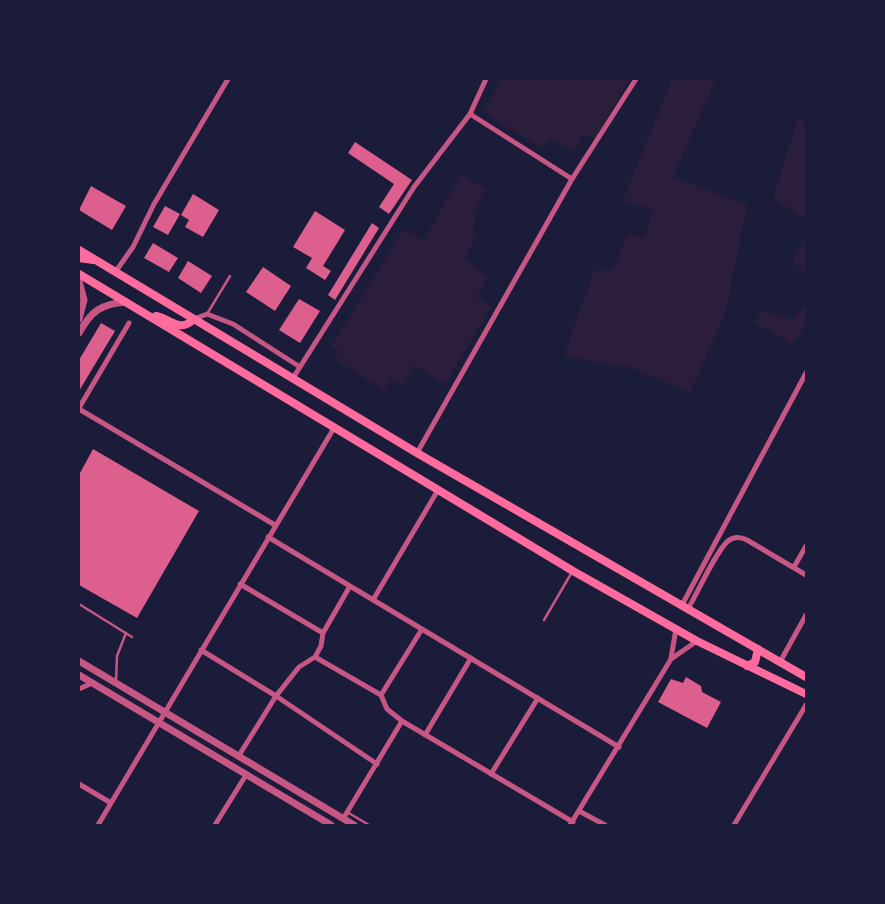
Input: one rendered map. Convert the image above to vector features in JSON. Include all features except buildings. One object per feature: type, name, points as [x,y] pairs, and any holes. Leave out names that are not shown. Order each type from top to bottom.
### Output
[{"type":"main road","points":[[79,250],[417,453],[806,676]]},
{"type":"main road","points":[[79,258],[95,260]]},
{"type":"main road","points":[[79,274],[573,571],[697,641],[806,694]]},
{"type":"main road","points":[[149,315],[184,327],[194,319]]},
{"type":"main road","points":[[747,666],[754,662],[758,650]]},
{"type":"street","points":[[116,271],[133,247],[154,204],[228,79]]},
{"type":"street","points":[[293,378],[414,187],[470,114],[486,79]]},
{"type":"street","points":[[417,453],[572,178],[636,79]]},
{"type":"street","points":[[470,114],[572,178]]},
{"type":"street","points":[[79,281],[84,300],[79,319]]},
{"type":"street","points":[[79,332],[87,318],[99,308],[126,302]]},
{"type":"street","points":[[194,319],[207,314],[233,324],[300,367]]},
{"type":"street","points":[[129,324],[79,409],[275,526]]},
{"type":"street","points":[[685,607],[806,373]]},
{"type":"street","points":[[98,825],[334,428]]},
{"type":"street","points":[[373,600],[438,490]]},
{"type":"street","points":[[268,537],[619,746]]},
{"type":"street","points":[[685,607],[723,548],[732,539],[744,538],[806,575]]},
{"type":"street","points":[[794,567],[806,546]]},
{"type":"street","points":[[240,584],[324,633]]},
{"type":"street","points":[[238,757],[276,696],[298,667],[315,656],[321,646],[324,633],[350,586]]},
{"type":"street","points":[[780,662],[806,615]]},
{"type":"street","points":[[381,695],[422,629]]},
{"type":"street","points":[[315,656],[381,695],[387,709],[402,721],[571,823],[671,660],[676,629]]},
{"type":"street","points":[[671,660],[697,641]]},
{"type":"street","points":[[201,650],[276,696],[377,764]]},
{"type":"street","points":[[425,735],[471,658]]},
{"type":"street","points":[[79,661],[238,757],[345,816],[354,825]]},
{"type":"street","points":[[79,675],[328,824]]},
{"type":"street","points":[[79,689],[92,683]]},
{"type":"street","points":[[491,774],[538,698]]},
{"type":"street","points":[[734,825],[806,705]]},
{"type":"street","points":[[345,816],[402,721]]},
{"type":"street","points":[[215,825],[246,775]]},
{"type":"street","points":[[79,784],[111,803]]},
{"type":"street","points":[[580,811],[605,825]]},
{"type":"lane","points":[[207,314],[230,276]]},
{"type":"lane","points":[[544,620],[573,571]]},
{"type":"lane","points":[[79,604],[132,637]]},
{"type":"lane","points":[[116,683],[117,656],[126,633]]},
{"type":"lane","points":[[345,816],[369,825]]},
{"type":"shaded area","points":[[501,79],[630,79],[594,140],[584,134],[574,152],[549,139],[541,148],[483,112]]},
{"type":"shaded area","points":[[672,79],[716,79],[673,177],[747,205],[725,314],[690,393],[625,365],[606,365],[564,355],[594,271],[613,270],[628,234],[645,237],[653,209],[622,202]]},
{"type":"shaded area","points":[[798,119],[806,122],[806,220],[773,198]]},
{"type":"shaded area","points":[[461,175],[486,189],[477,205],[472,245],[464,259],[489,277],[477,297],[491,307],[445,385],[414,365],[404,385],[391,380],[384,391],[335,359],[339,351],[331,347],[403,230],[424,240]]},
{"type":"shaded area","points":[[806,236],[806,274],[792,261]]},
{"type":"shaded area","points":[[806,303],[806,325],[792,344],[755,323],[762,310],[792,320]]}]
